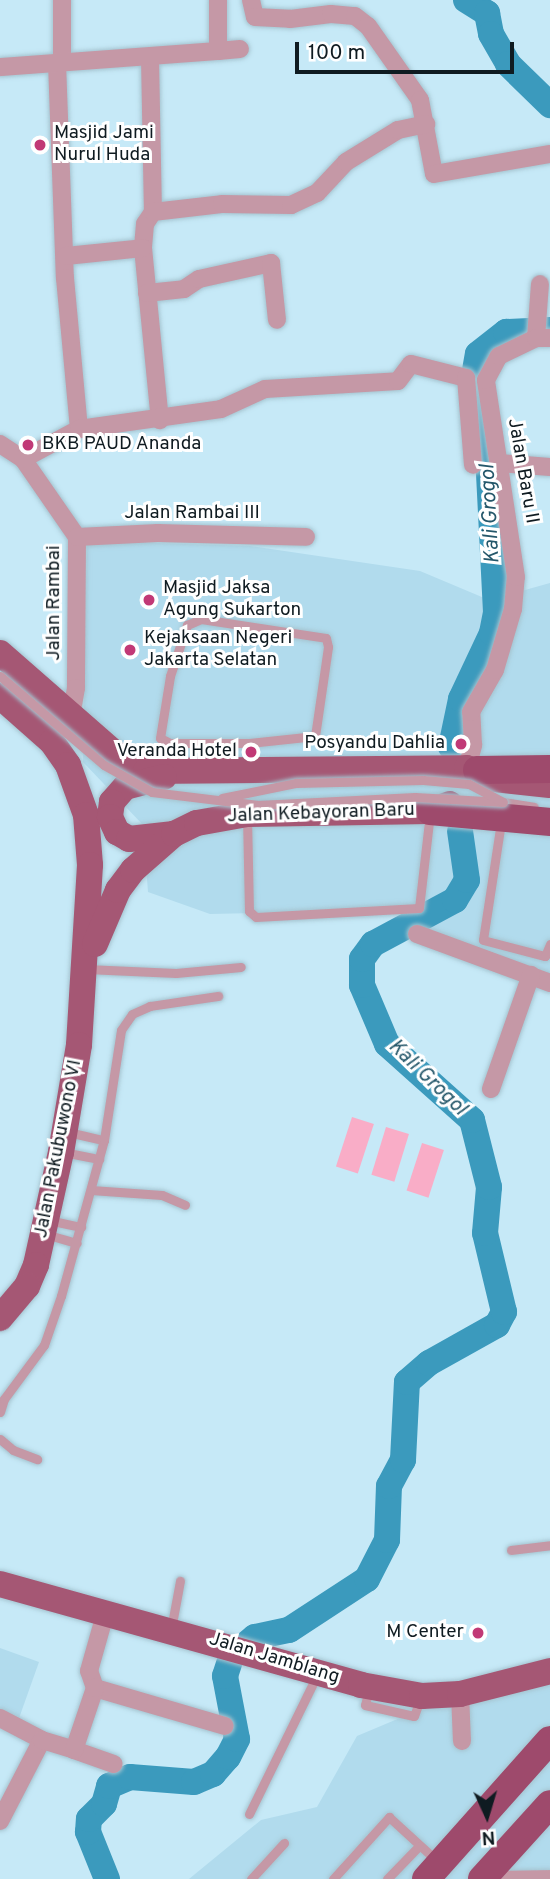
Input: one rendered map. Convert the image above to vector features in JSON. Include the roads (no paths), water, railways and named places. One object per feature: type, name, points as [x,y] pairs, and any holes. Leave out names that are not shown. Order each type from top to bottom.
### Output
[{"type":"highway","points":[[472,769],[550,769]]},
{"type":"highway","points":[[430,811],[503,810],[550,822]]},
{"type":"highway","points":[[434,1867],[550,1740]]},
{"type":"highway","points":[[434,1867],[550,1770]]},
{"type":"highway","points":[[484,1877],[550,1804]]},
{"type":"main road","points":[[0,653],[72,718],[132,765],[183,774]]},
{"type":"main road","points":[[0,696],[52,742],[72,772],[86,815],[90,865],[86,969]]},
{"type":"main road","points":[[174,834],[129,839],[114,828],[110,807],[120,791],[132,784],[183,774],[245,771],[472,769],[494,779],[550,786]]},
{"type":"main road","name":"Jalan Kebayoran Baru","points":[[86,969],[118,890],[140,863],[174,834],[208,819],[247,814],[430,811],[463,799],[515,794],[550,799]]},
{"type":"main road","name":"Jalan Pakubuwono VI","points":[[0,1318],[27,1286],[45,1226],[63,1142],[86,969]]},
{"type":"main road","name":"Jalan Jamblang","points":[[0,1584],[224,1643],[369,1687],[422,1696],[460,1694],[537,1670]]},
{"type":"street","points":[[62,0],[59,63],[66,256],[79,429]]},
{"type":"street","points":[[218,0],[218,51]]},
{"type":"street","points":[[251,0],[255,17],[290,19],[331,14],[355,16],[368,26],[420,100],[434,174],[550,154]]},
{"type":"street","points":[[0,67],[150,58],[240,49]]},
{"type":"street","points":[[150,58],[153,212],[145,224],[143,248],[160,420]]},
{"type":"street","points":[[153,212],[222,204],[291,205],[317,193],[346,162],[398,130],[426,124]]},
{"type":"street","points":[[66,256],[143,248]]},
{"type":"street","points":[[147,293],[184,289],[199,279],[271,262],[277,320]]},
{"type":"street","points":[[540,284],[540,331]]},
{"type":"street","name":"Jalan Baru II","points":[[472,769],[471,712],[495,670],[513,609],[513,542],[486,380],[499,356],[540,331]]},
{"type":"street","points":[[23,459],[79,429],[160,420],[221,409],[265,388],[398,380],[411,364],[466,378],[473,465]]},
{"type":"street","name":"Jalan Rambai","points":[[0,444],[23,459],[77,537],[72,718]]},
{"type":"street","points":[[499,463],[550,467]]},
{"type":"street","name":"Jalan Rambai III","points":[[77,537],[158,533],[306,537]]},
{"type":"street","points":[[52,742],[72,718]]},
{"type":"street","points":[[416,934],[550,983]]},
{"type":"street","points":[[491,1089],[531,975]]},
{"type":"street","points":[[74,1751],[95,1688],[89,1671],[106,1611]]},
{"type":"street","points":[[95,1688],[225,1726]]},
{"type":"street","points":[[460,1694],[462,1741]]},
{"type":"street","points":[[0,1718],[42,1740],[114,1764]]},
{"type":"street","points":[[0,1821],[42,1740]]},
{"type":"lane","points":[[195,620],[320,634],[328,643],[318,733],[312,738],[248,743],[170,743],[160,738],[170,676],[187,625],[195,620]]},
{"type":"lane","points":[[0,676],[122,777],[152,792],[258,804],[415,797],[503,810],[550,810]]},
{"type":"lane","points":[[245,771],[248,743]]},
{"type":"lane","points":[[217,799],[296,783],[423,780],[469,784],[503,810]]},
{"type":"lane","points":[[503,810],[483,940],[545,956],[550,944]]},
{"type":"lane","points":[[247,814],[249,911],[256,916],[419,908],[430,811]]},
{"type":"lane","points":[[86,969],[176,973],[241,967]]},
{"type":"lane","points":[[0,1411],[44,1345],[77,1243],[104,1140],[121,1030],[132,1014],[150,1006],[218,996]]},
{"type":"lane","points":[[63,1142],[104,1140]]},
{"type":"lane","points":[[63,1142],[99,1159]]},
{"type":"lane","points":[[91,1190],[162,1195],[185,1205]]},
{"type":"lane","points":[[45,1226],[81,1227]]},
{"type":"lane","points":[[45,1226],[77,1243]]},
{"type":"lane","points":[[0,1439],[13,1450],[37,1459]]},
{"type":"lane","points":[[510,1550],[550,1545]]},
{"type":"lane","points":[[171,1629],[180,1581]]},
{"type":"lane","points":[[249,1814],[317,1673]]},
{"type":"lane","points":[[333,1879],[386,1818],[434,1867]]},
{"type":"lane","points":[[251,1879],[284,1843]]},
{"type":"lane","points":[[387,1879],[434,1867]]},
{"type":"lane","points":[[484,1877],[550,1874]]},
{"type":"waterway","name":"Kali Grogol","points":[[466,0],[487,13],[491,34],[508,64],[550,105]]},
{"type":"waterway","name":"Kali Grogol","points":[[451,747],[461,699],[492,633],[496,612],[487,432],[474,376],[478,354],[506,332],[550,330]]},
{"type":"waterway","name":"Kali Grogol","points":[[107,1879],[88,1832],[89,1819],[104,1804],[109,1786],[130,1777],[194,1782],[213,1774],[228,1757],[237,1739],[225,1676],[231,1657],[255,1637],[289,1630],[367,1579],[387,1540],[389,1486],[403,1460],[407,1382],[429,1363],[497,1325],[504,1312],[485,1233],[489,1187],[472,1120],[387,1044],[362,985],[362,959],[373,944],[455,900],[467,880],[460,831]]},
{"type":"place","name":"Masjid Jami Nurul Huda","points":[[40,145]]},
{"type":"place","name":"BKB PAUD Ananda","points":[[28,445]]},
{"type":"place","name":"Masjid Jaksa Agung Sukarton","points":[[149,600]]},
{"type":"place","name":"Kejaksaan Negeri Jakarta Selatan","points":[[130,650]]},
{"type":"place","name":"Posyandu Dahlia","points":[[461,744]]},
{"type":"place","name":"Veranda Hotel","points":[[251,752]]},
{"type":"place","name":"M Center","points":[[478,1633]]}]
